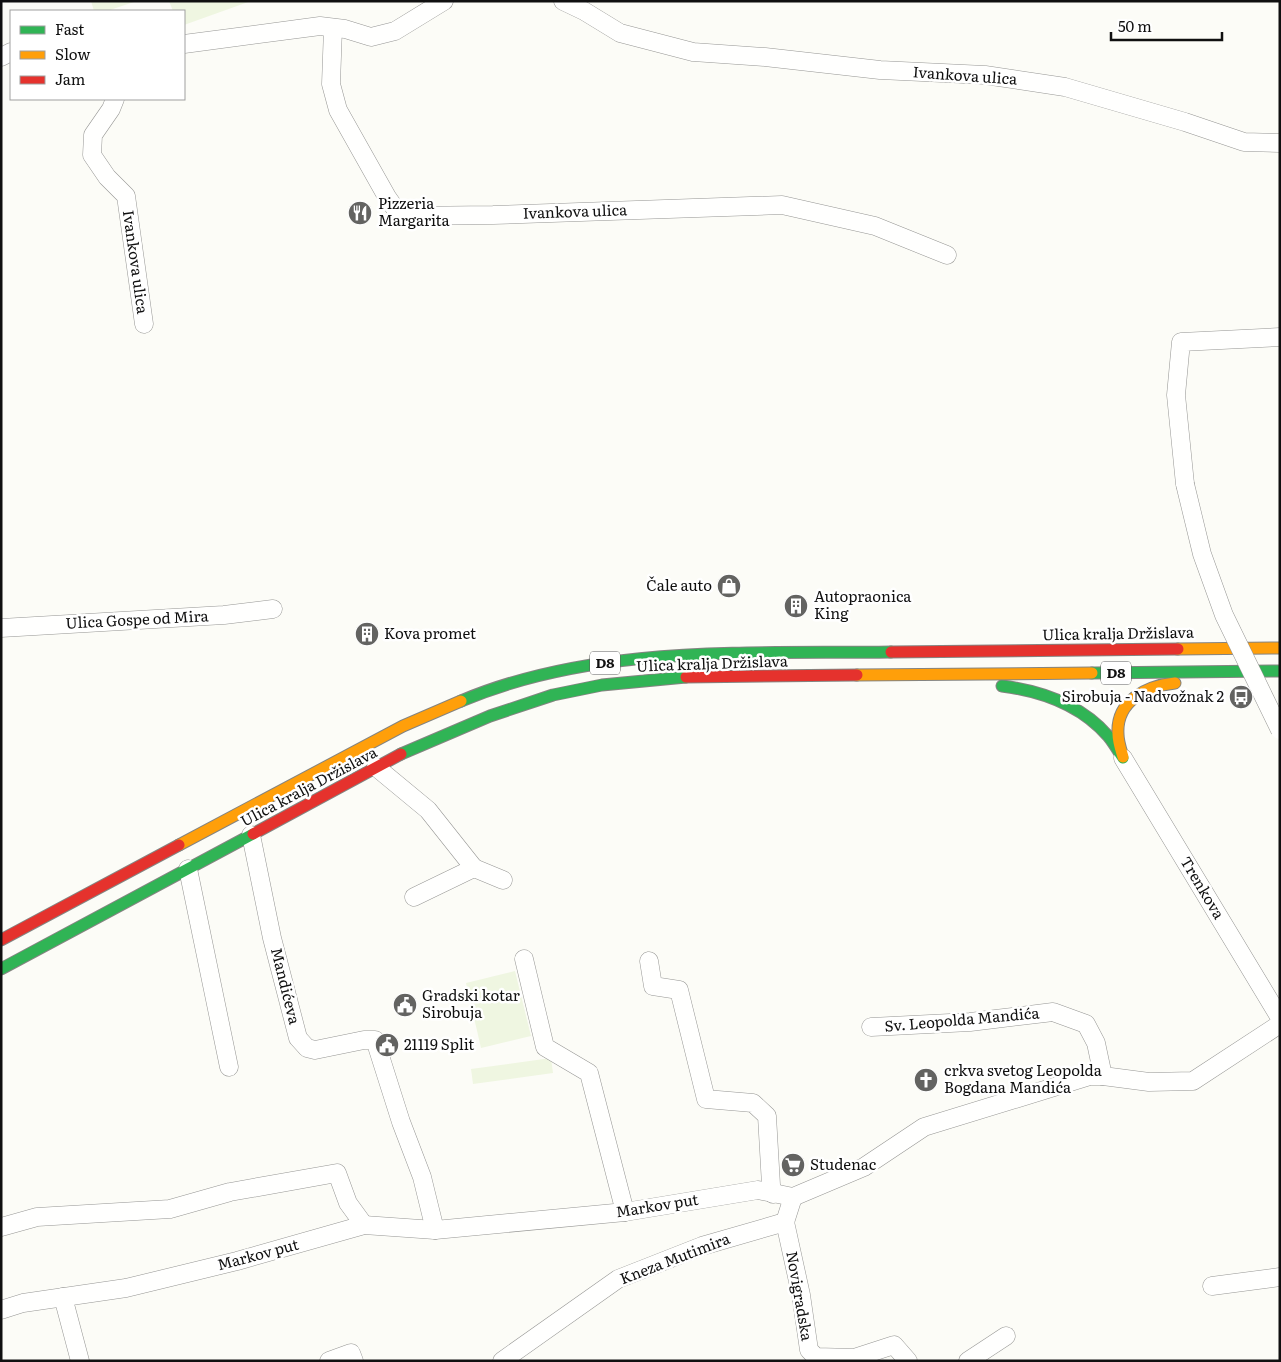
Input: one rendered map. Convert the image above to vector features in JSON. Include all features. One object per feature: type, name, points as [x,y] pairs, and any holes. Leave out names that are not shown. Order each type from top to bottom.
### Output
[{"type":"highway","name":"Ulica kralja Držislava","points":[[1,940],[403,726],[481,693],[582,666],[694,655],[1280,648]]},
{"type":"highway","name":"Ulica kralja Držislava","points":[[1,970],[409,750],[473,722],[576,690],[630,682],[686,677],[1280,671]]},
{"type":"highway","points":[[1123,758],[1118,733],[1120,717],[1130,700],[1142,691],[1161,684],[1214,682],[1227,672]]},
{"type":"highway","points":[[957,675],[971,685],[1005,686],[1039,693],[1065,704],[1089,719],[1107,735],[1123,758]]},
{"type":"street","points":[[185,44],[320,26],[371,37],[395,31],[444,1]]},
{"type":"street","name":"Ivankova ulica","points":[[563,1],[584,11],[620,33],[693,52],[765,57],[880,70],[985,75],[1065,86],[1244,142],[1280,143]]},
{"type":"street","name":"Ivankova ulica","points":[[332,28],[331,84],[338,110],[386,197],[405,216],[549,214],[782,205],[875,226],[947,255]]},
{"type":"street","name":"Ivankova ulica","points":[[115,100],[111,109],[93,135],[92,155],[107,177],[126,196],[144,324]]},
{"type":"street","points":[[1280,337],[1181,342],[1176,395],[1185,484],[1202,554],[1224,615],[1280,730]]},
{"type":"street","name":"Ulica Gospe od Mira","points":[[1,628],[224,615],[273,609]]},
{"type":"street","name":"Trenkova","points":[[1123,758],[1280,1018]]},
{"type":"street","points":[[376,767],[428,810],[474,868],[503,880]]},
{"type":"street","name":"Mandićeva","points":[[250,835],[272,938],[298,1038],[307,1048],[315,1050],[364,1040],[375,1040],[398,1114],[422,1177],[435,1230]]},
{"type":"street","points":[[414,897],[474,868]]},
{"type":"street","points":[[188,869],[229,1067]]},
{"type":"street","points":[[524,959],[545,1047],[589,1073],[625,1212]]},
{"type":"street","points":[[649,961],[653,986],[680,990],[706,1099],[753,1103],[767,1116],[770,1185],[773,1194]]},
{"type":"street","name":"Sv. Leopolda Mandića","points":[[871,1027],[970,1022],[1053,1012],[1086,1024],[1096,1043],[1103,1076]]},
{"type":"street","points":[[785,1222],[793,1197],[864,1167],[924,1127],[1090,1076],[1149,1082],[1193,1081],[1280,1024]]},
{"type":"street","points":[[1,1227],[38,1218],[170,1209],[230,1192],[336,1173],[348,1203],[364,1225]]},
{"type":"street","name":"Markov put","points":[[1,1310],[23,1303],[126,1288],[237,1261],[364,1225],[435,1230],[625,1212],[758,1190],[793,1197]]},
{"type":"street","name":"Kneza Mutimira","points":[[502,1361],[618,1279],[702,1246],[785,1222]]},
{"type":"street","name":"Novigradska","points":[[785,1222],[801,1296],[809,1350],[816,1357],[854,1358],[894,1345],[908,1361]]},
{"type":"street","points":[[1212,1286],[1278,1280]]},
{"type":"street","points":[[63,1298],[80,1361]]},
{"type":"street","points":[[968,1361],[1006,1336]]},
{"type":"street","points":[[329,1361],[351,1353],[354,1361]]},
{"type":"green space","points":[[91,1],[137,1],[110,10],[94,10]]},
{"type":"green space","points":[[169,1],[251,1],[185,25],[185,10],[173,10]]},
{"type":"green space","points":[[515,971],[531,1036],[481,1048],[466,983]]},
{"type":"green space","points":[[551,1058],[553,1073],[473,1084],[471,1069]]},
{"type":"traffic: fast","points":[[461,701],[512,683],[565,670],[619,661],[728,653],[891,652]]},
{"type":"traffic: fast","points":[[1092,673],[1280,671]]},
{"type":"traffic: fast","points":[[401,754],[490,716],[553,695],[602,685],[686,677]]},
{"type":"traffic: fast","points":[[1002,686],[1046,696],[1073,708],[1097,725],[1110,739],[1123,758]]},
{"type":"traffic: fast","points":[[1,969],[253,834]]},
{"type":"traffic: slow","points":[[1178,649],[1280,648]]},
{"type":"traffic: slow","points":[[857,675],[1092,673]]},
{"type":"traffic: slow","points":[[1123,757],[1118,740],[1119,722],[1128,704],[1144,692],[1175,683]]},
{"type":"traffic: slow","points":[[179,845],[403,726],[461,701]]},
{"type":"traffic: jam","points":[[891,652],[1178,649]]},
{"type":"traffic: jam","points":[[686,677],[857,675]]},
{"type":"traffic: jam","points":[[253,834],[401,754]]},
{"type":"traffic: jam","points":[[1,940],[179,845]]},
{"type":"place","name":"Pizzeria Margarita","points":[[360,213]]},
{"type":"place","name":"Čale auto","points":[[729,586]]},
{"type":"place","name":"Autopraonica King","points":[[796,606]]},
{"type":"place","name":"Kova promet","points":[[367,634]]},
{"type":"place","name":"Sirobuja - Nadvožnak 2","points":[[1241,697]]},
{"type":"place","name":"Gradski kotar Sirobuja","points":[[405,1005]]},
{"type":"place","name":"21119 Split","points":[[387,1045]]},
{"type":"place","name":"crkva svetog Leopolda Bogdana Mandića","points":[[926,1080]]},
{"type":"place","name":"Studenac","points":[[793,1165]]}]
